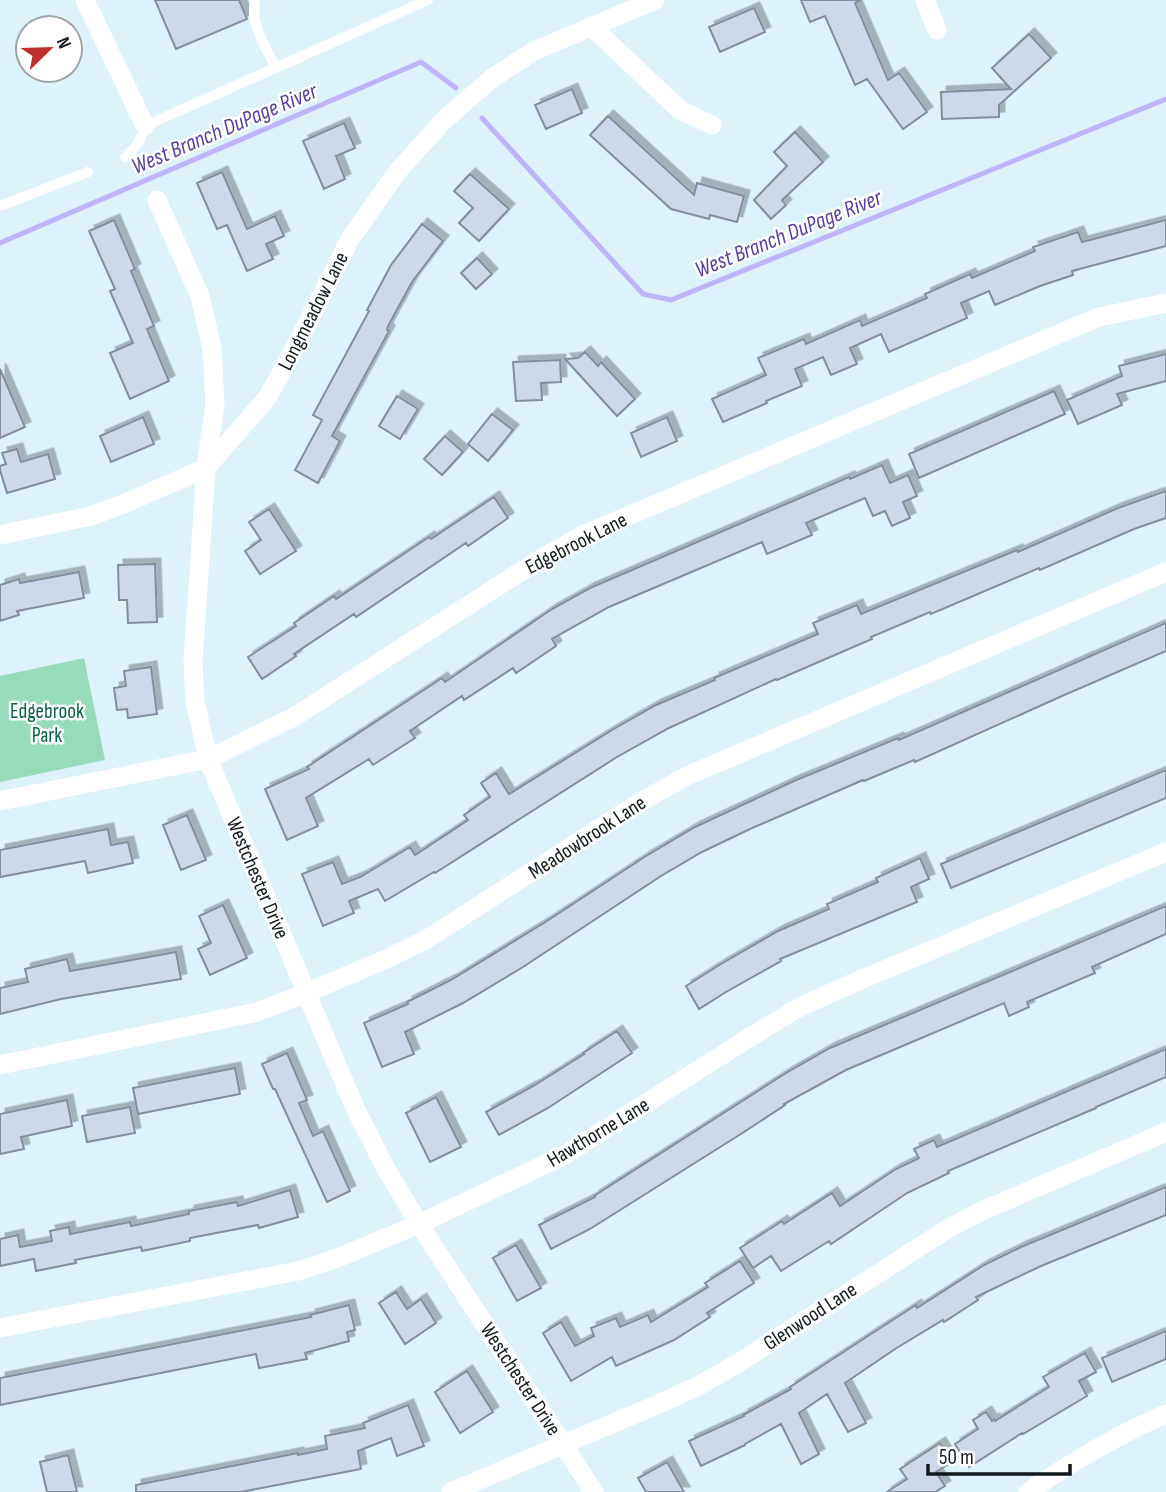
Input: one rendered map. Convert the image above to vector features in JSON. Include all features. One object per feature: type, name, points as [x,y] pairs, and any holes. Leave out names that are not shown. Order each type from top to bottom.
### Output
[{"type":"street","points":[[85,0],[145,126]]},
{"type":"street","name":"Longmeadow Lane","points":[[0,535],[91,516],[206,468],[267,398],[298,344],[350,239],[398,171],[443,121],[507,66],[534,51],[655,0]]},
{"type":"street","points":[[925,0],[937,30]]},
{"type":"street","points":[[592,27],[680,110],[712,125]]},
{"type":"street","name":"Westchester Drive","points":[[157,200],[200,296],[212,348],[215,404],[206,468],[193,662],[195,701],[208,759],[355,1108],[385,1167],[419,1224],[594,1492]]},
{"type":"street","name":"Edgebrook Lane","points":[[0,800],[208,759],[294,717],[539,560],[583,536],[1099,317],[1166,303]]},
{"type":"street","name":"Meadowbrook Lane","points":[[0,1065],[257,1012],[306,993],[426,939],[642,801],[689,775],[1166,572]]},
{"type":"street","name":"Hawthorne Lane","points":[[0,1328],[298,1271],[335,1259],[419,1224],[563,1156],[798,1008],[1166,852]]},
{"type":"street","name":"Glenwood Lane","points":[[451,1492],[700,1385],[949,1228],[984,1210],[1166,1132]]},
{"type":"street","points":[[1028,1492],[1115,1438],[1166,1414]]},
{"type":"lane","points":[[255,0],[253,9],[256,27],[276,68]]},
{"type":"lane","points":[[125,157],[135,149],[145,126],[276,68],[409,4],[428,0]]},
{"type":"lane","points":[[0,206],[88,172]]},
{"type":"green space","name":"Edgebrook Park","points":[[84,658],[105,760],[0,782],[0,676]]},
{"type":"building","points":[[155,0],[239,0],[247,19],[176,49]]},
{"type":"building","points":[[801,0],[861,0],[855,3],[888,80],[899,73],[927,112],[903,129],[867,79],[855,85],[825,16],[810,22]]},
{"type":"building","points":[[754,8],[765,32],[720,52],[709,27]]},
{"type":"building","points":[[1029,34],[1051,58],[999,105],[999,117],[942,119],[941,92],[1011,89],[992,68]]},
{"type":"building","points":[[572,89],[582,113],[546,129],[535,105]]},
{"type":"building","points":[[608,116],[694,195],[697,183],[744,196],[737,222],[710,215],[709,219],[671,209],[590,135]]},
{"type":"building","points":[[344,123],[355,148],[336,156],[345,179],[324,189],[303,141]]},
{"type":"building","points":[[795,132],[823,162],[782,200],[786,205],[771,219],[754,200],[787,166],[774,152]]},
{"type":"building","points":[[222,172],[247,229],[275,216],[284,236],[266,244],[273,259],[247,271],[227,225],[217,229],[197,183]]},
{"type":"building","points":[[470,174],[509,209],[479,241],[459,223],[473,208],[454,191]]},
{"type":"building","points":[[114,220],[135,269],[131,271],[154,326],[147,329],[169,381],[130,399],[110,353],[133,343],[110,291],[115,289],[89,231]]},
{"type":"building","points":[[1166,220],[1166,246],[1072,271],[1073,275],[995,305],[989,291],[961,303],[967,318],[889,352],[881,334],[850,348],[857,364],[831,375],[823,357],[795,369],[802,386],[723,422],[712,399],[766,375],[758,358],[804,339],[806,344],[860,320],[862,326],[927,298],[925,294],[970,274],[972,278],[1035,251],[1033,247],[1078,232],[1082,242]]},
{"type":"building","points":[[422,224],[443,241],[412,282],[388,326],[389,331],[332,436],[340,441],[318,483],[295,470],[322,420],[313,415],[391,265]]},
{"type":"building","points":[[477,258],[492,274],[476,289],[461,273]]},
{"type":"building","points":[[585,352],[598,366],[601,362],[635,399],[617,416],[565,359],[578,358]]},
{"type":"building","points":[[1166,354],[1166,381],[1117,394],[1122,405],[1078,424],[1067,400],[1122,376],[1119,366]]},
{"type":"building","points":[[560,360],[561,382],[541,383],[542,400],[516,401],[513,362]]},
{"type":"building","points":[[0,369],[25,427],[0,438]]},
{"type":"building","points":[[1054,391],[1065,414],[919,478],[909,454]]},
{"type":"building","points":[[397,396],[418,409],[400,439],[379,426]]},
{"type":"building","points":[[492,414],[513,430],[488,461],[468,444]]},
{"type":"building","points":[[143,417],[154,444],[111,462],[100,436]]},
{"type":"building","points":[[667,417],[677,441],[641,457],[631,433]]},
{"type":"building","points":[[445,436],[463,452],[442,475],[424,459]]},
{"type":"building","points":[[17,449],[21,462],[48,454],[55,479],[7,493],[0,470],[0,466],[6,464],[2,453]]},
{"type":"building","points":[[882,465],[890,483],[908,475],[917,496],[903,502],[910,518],[892,526],[885,511],[873,516],[865,498],[806,523],[812,535],[767,554],[762,542],[609,607],[552,639],[556,646],[516,673],[513,668],[464,700],[462,696],[410,731],[415,738],[373,765],[369,759],[306,798],[318,826],[287,840],[265,789],[309,769],[307,767],[442,678],[445,682],[552,609],[590,588]]},
{"type":"building","points":[[1166,491],[1166,518],[931,614],[930,612],[669,728],[617,757],[435,873],[385,901],[378,889],[349,901],[354,913],[323,926],[302,874],[333,862],[342,884],[360,877],[410,847],[415,855],[468,820],[464,815],[490,797],[481,783],[496,773],[509,794],[656,705],[818,634],[813,623],[857,605],[861,614],[1017,550],[1018,552],[1118,508]]},
{"type":"building","points":[[494,497],[508,518],[356,617],[354,614],[262,679],[248,657],[296,626],[294,623],[334,596],[336,599]]},
{"type":"building","points":[[269,509],[296,551],[260,574],[245,551],[261,540],[249,522]]},
{"type":"building","points":[[155,564],[157,622],[128,623],[127,600],[119,600],[118,565]]},
{"type":"building","points":[[79,572],[84,598],[17,611],[19,615],[0,621],[0,585],[19,579],[20,583]]},
{"type":"building","points":[[1166,623],[1166,651],[702,852],[523,967],[463,1003],[405,1032],[414,1054],[382,1067],[364,1023],[408,1004],[407,1002],[451,980],[695,827],[794,781],[898,738],[899,740]]},
{"type":"building","points":[[151,667],[157,714],[128,718],[127,709],[117,710],[114,688],[126,686],[124,671]]},
{"type":"building","points":[[1166,770],[1166,798],[951,888],[941,864]]},
{"type":"building","points":[[187,815],[206,860],[181,870],[163,825]]},
{"type":"building","points":[[108,829],[111,845],[128,842],[133,863],[88,873],[85,861],[0,877],[0,850]]},
{"type":"building","points":[[920,858],[929,879],[911,887],[917,902],[780,959],[781,961],[699,1009],[686,986],[778,931],[829,909],[827,904],[878,882],[876,878]]},
{"type":"building","points":[[223,905],[247,958],[210,975],[198,949],[211,943],[199,916]]},
{"type":"building","points":[[1166,906],[1166,934],[1092,967],[1095,973],[1027,1002],[1029,1007],[1009,1016],[1004,1003],[846,1070],[784,1104],[590,1229],[551,1249],[539,1225],[595,1197],[786,1073],[830,1048]]},
{"type":"building","points":[[176,952],[181,979],[61,999],[0,1014],[0,988],[28,982],[25,969],[67,959],[70,971]]},
{"type":"building","points":[[617,1031],[632,1053],[548,1108],[499,1135],[486,1112],[535,1085]]},
{"type":"building","points":[[1166,1049],[1166,1077],[948,1171],[949,1173],[907,1193],[831,1244],[829,1241],[781,1271],[771,1256],[753,1268],[740,1248],[832,1193],[840,1206],[896,1169],[919,1158],[914,1149],[934,1140],[937,1147]]},
{"type":"building","points":[[287,1053],[307,1100],[299,1103],[313,1136],[323,1131],[350,1191],[327,1202],[262,1064]]},
{"type":"building","points":[[235,1068],[240,1094],[138,1114],[133,1088]]},
{"type":"building","points":[[436,1097],[461,1147],[430,1162],[406,1113]]},
{"type":"building","points":[[67,1100],[72,1126],[21,1137],[24,1149],[0,1154],[0,1114]]},
{"type":"building","points":[[130,1107],[135,1133],[87,1142],[82,1116]]},
{"type":"building","points":[[1166,1187],[1166,1215],[1041,1266],[976,1297],[978,1300],[895,1349],[845,1383],[866,1423],[848,1432],[827,1394],[799,1413],[819,1454],[801,1464],[781,1424],[701,1466],[689,1441],[744,1416],[791,1389],[790,1387],[916,1305],[917,1308],[984,1265]]},
{"type":"building","points":[[290,1190],[298,1217],[259,1228],[258,1225],[190,1238],[190,1241],[142,1251],[141,1247],[36,1271],[34,1259],[0,1266],[0,1239],[18,1235],[20,1247],[52,1241],[50,1231],[69,1227],[70,1234],[130,1222],[131,1226],[237,1202],[238,1206]]},
{"type":"building","points":[[516,1245],[541,1288],[517,1301],[493,1258]]},
{"type":"building","points":[[740,1261],[754,1283],[707,1313],[710,1317],[674,1340],[616,1366],[612,1357],[571,1381],[543,1333],[561,1322],[575,1346],[594,1336],[591,1328],[616,1318],[620,1327],[648,1315],[651,1322],[708,1287],[705,1283]]},
{"type":"building","points":[[396,1292],[407,1309],[421,1299],[436,1323],[405,1344],[379,1303]]},
{"type":"building","points":[[349,1305],[355,1330],[347,1332],[349,1341],[305,1353],[307,1359],[259,1368],[256,1354],[0,1405],[0,1378],[311,1317],[310,1315]]},
{"type":"building","points":[[1166,1331],[1166,1359],[1112,1382],[1102,1358]]},
{"type":"building","points":[[1085,1353],[1096,1372],[1079,1381],[1087,1396],[969,1467],[955,1444],[978,1429],[973,1420],[986,1412],[992,1421],[995,1421],[1049,1387],[1043,1377]]},
{"type":"building","points":[[467,1371],[493,1412],[460,1433],[435,1392]]},
{"type":"building","points":[[408,1405],[424,1446],[397,1456],[391,1438],[358,1451],[361,1469],[241,1492],[136,1492],[136,1485],[327,1449],[325,1436],[365,1428],[363,1423]]},
{"type":"building","points":[[940,1443],[952,1462],[936,1472],[945,1486],[935,1492],[887,1492],[907,1479],[900,1469]]},
{"type":"building","points":[[68,1455],[77,1492],[47,1492],[40,1462]]},
{"type":"building","points":[[667,1462],[684,1492],[646,1492],[638,1478]]},
{"type":"waterway","name":"West Branch DuPage River","points":[[0,243],[421,62],[456,88]]},
{"type":"waterway","name":"West Branch DuPage River","points":[[482,118],[643,294],[671,300],[1166,99]]}]
